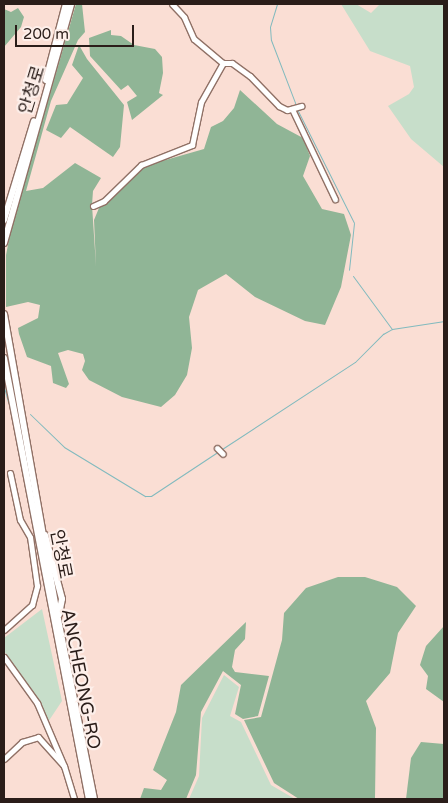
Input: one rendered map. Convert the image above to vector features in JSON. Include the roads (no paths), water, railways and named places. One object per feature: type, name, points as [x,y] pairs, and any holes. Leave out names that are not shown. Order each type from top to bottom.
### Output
[{"type":"street","points":[[4,220],[66,4]]},
{"type":"street","name":"안청로","points":[[4,243],[71,4]]},
{"type":"street","points":[[172,4],[184,17],[194,38],[223,63],[232,63],[267,90],[279,106],[292,109],[301,106]]},
{"type":"street","points":[[93,206],[104,201],[141,165],[192,145],[201,102],[223,63]]},
{"type":"street","points":[[292,109],[335,199]]},
{"type":"street","name":"안청로","points":[[4,314],[40,522],[94,799]]},
{"type":"street","name":"ANCHEONG-RO","points":[[4,358],[89,799]]},
{"type":"street","points":[[217,448],[223,454]]},
{"type":"street","points":[[4,630],[32,606],[37,586],[30,537],[20,520],[10,473]]},
{"type":"street","points":[[40,522],[50,546],[62,599],[58,618]]},
{"type":"street","points":[[4,657],[37,703],[64,766],[74,799]]},
{"type":"street","points":[[4,759],[22,742],[38,737],[64,766]]},
{"type":"waterway","points":[[277,4],[270,27],[271,40],[296,105]]},
{"type":"waterway","points":[[297,109],[354,223],[349,270]]},
{"type":"waterway","points":[[353,276],[392,329],[444,321]]},
{"type":"waterway","points":[[222,449],[355,362],[383,334],[392,329]]},
{"type":"waterway","points":[[4,387],[8,402]]},
{"type":"waterway","points":[[30,414],[64,447],[145,496],[151,496],[219,451]]}]
